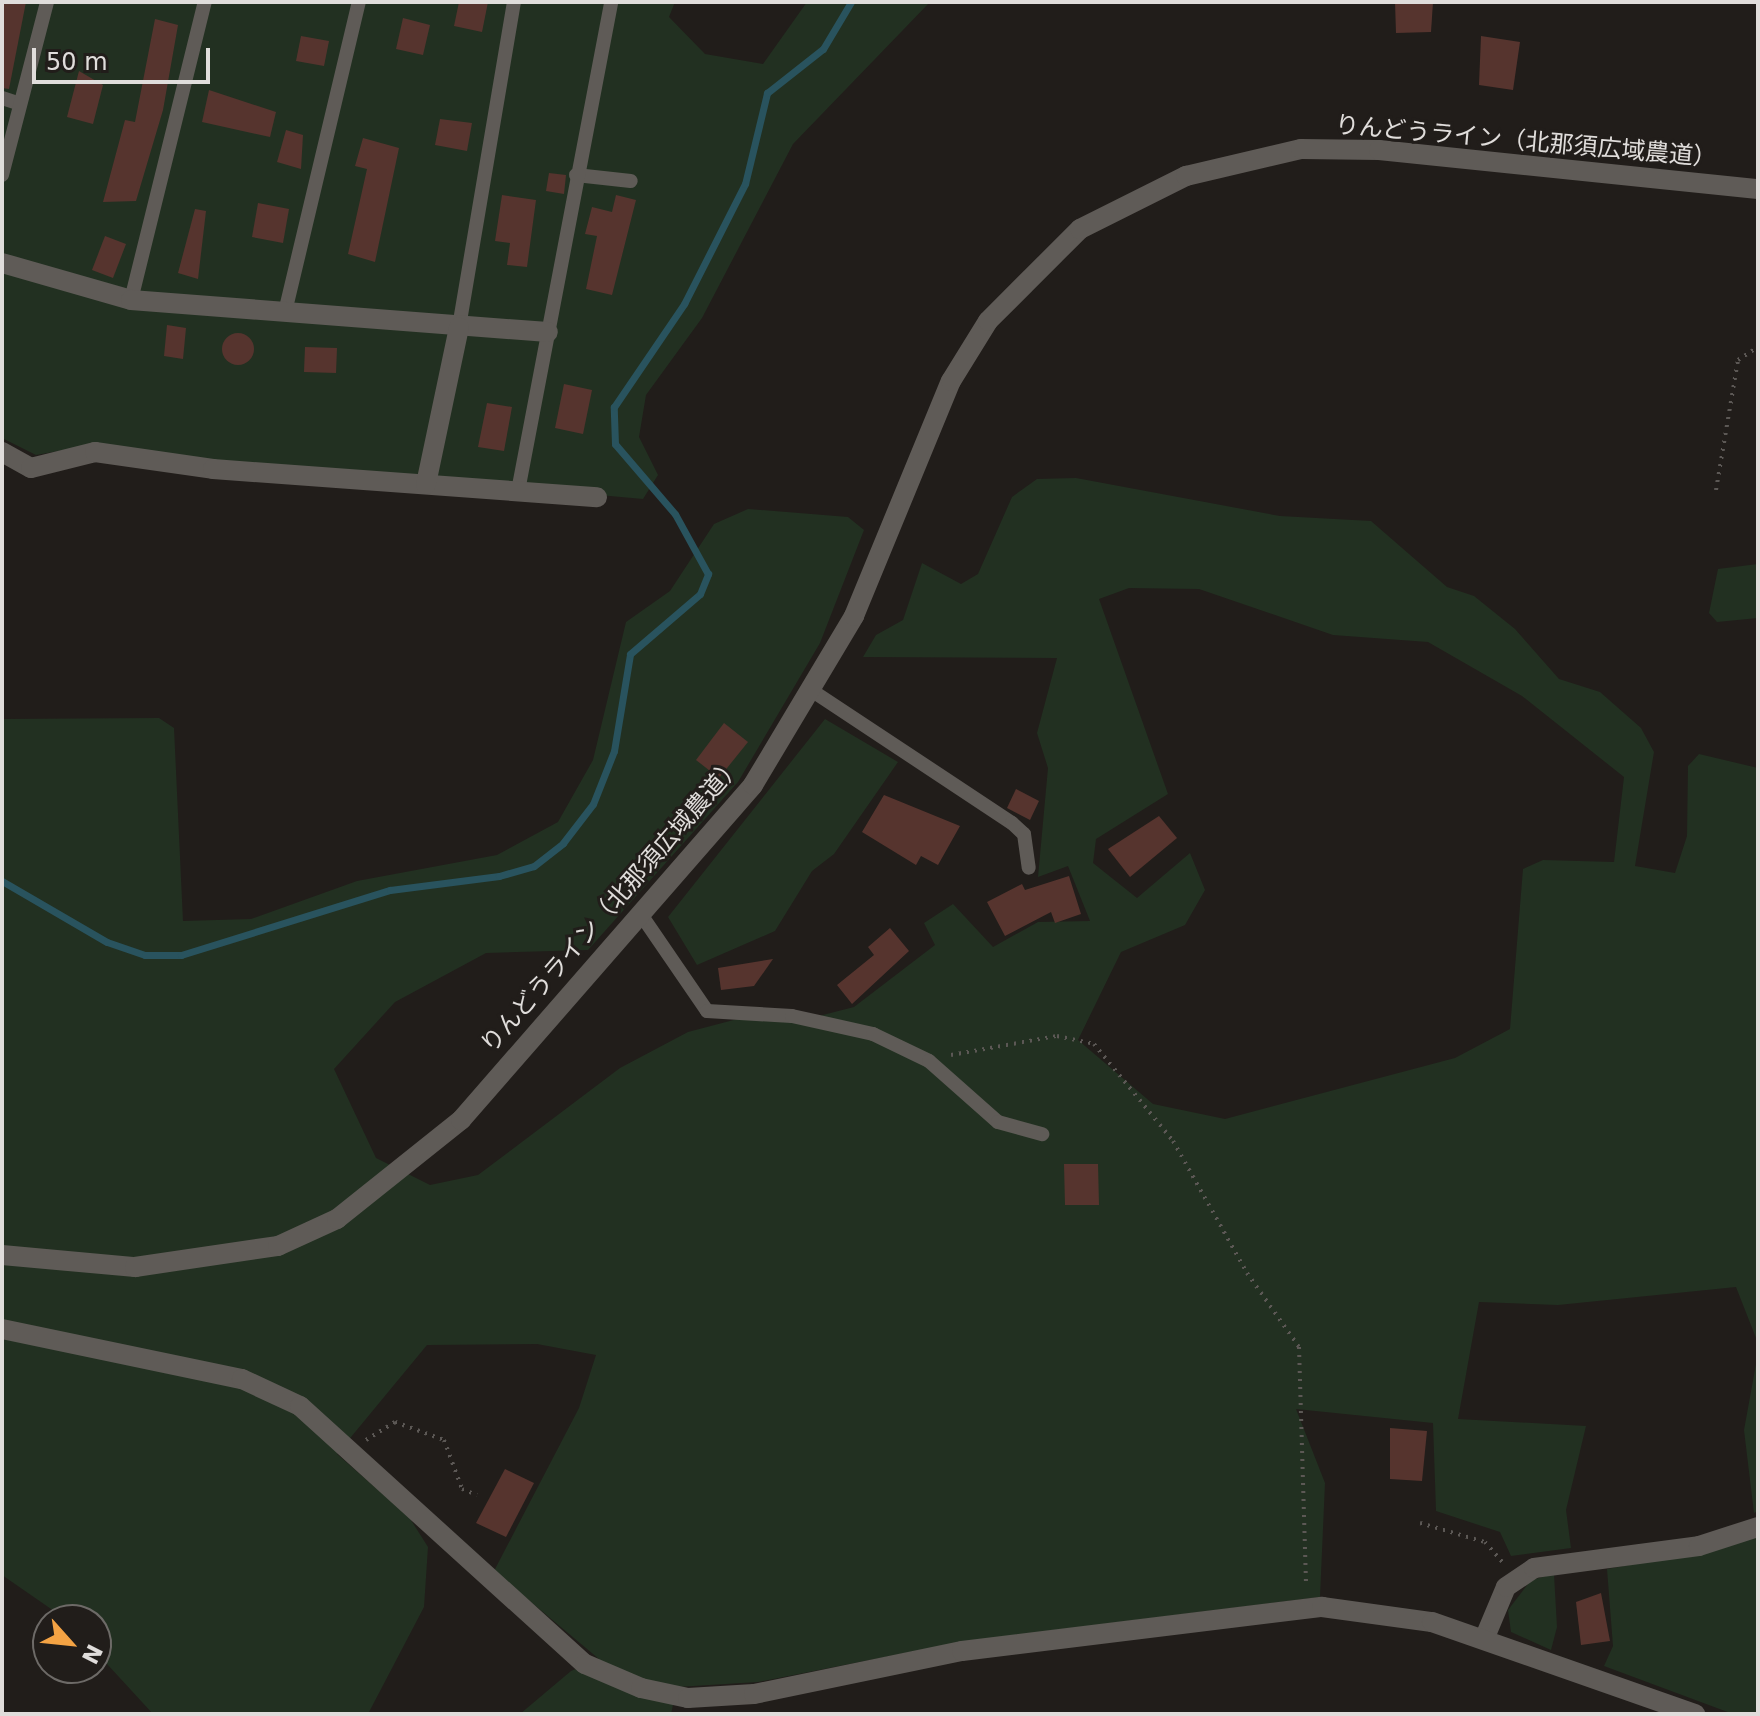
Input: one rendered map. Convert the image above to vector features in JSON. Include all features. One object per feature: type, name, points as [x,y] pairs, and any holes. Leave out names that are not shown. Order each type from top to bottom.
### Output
[{"type":"street","name":"りんどうライン（北那須広域農道）","points":[[2,1255],[135,1267],[278,1246],[337,1219],[461,1120],[642,916],[753,785],[814,692],[854,616],[951,381],[988,321],[1080,229],[1137,196],[1244,157],[1301,149],[1379,150],[1758,189]]},
{"type":"street","points":[[2,263],[131,300],[548,332]]},
{"type":"street","points":[[426,484],[459,327]]},
{"type":"street","points":[[2,452],[31,468],[95,452],[597,497]]},
{"type":"street","points":[[2,1329],[242,1379],[300,1406],[356,1450],[585,1664],[687,1706],[962,1651],[1306,1609],[1389,1614],[1485,1637],[1695,1714]]},
{"type":"street","points":[[1485,1637],[1513,1581],[1534,1568],[1699,1546],[1758,1527]]},
{"type":"lane","points":[[2,175],[47,2]]},
{"type":"lane","points":[[131,300],[205,2]]},
{"type":"lane","points":[[285,312],[359,2]]},
{"type":"lane","points":[[459,327],[514,2]]},
{"type":"lane","points":[[518,491],[611,2]]},
{"type":"lane","points":[[2,98],[20,104]]},
{"type":"lane","points":[[576,175],[631,181]]},
{"type":"lane","points":[[814,692],[1012,823],[1024,834],[1029,868]]},
{"type":"lane","points":[[642,916],[707,1011],[830,1022],[916,1054],[998,1122],[1042,1134]]},
{"type":"path","points":[[1716,490],[1738,360],[1758,347]]},
{"type":"path","points":[[916,1054],[1057,1036],[1094,1044],[1173,1141],[1247,1273],[1299,1347],[1306,1609]]},
{"type":"path","points":[[356,1450],[380,1425],[416,1426],[444,1440],[462,1489],[477,1495]]},
{"type":"path","points":[[1420,1523],[1485,1542],[1513,1581]]},
{"type":"green space","points":[[2,2],[675,2],[669,17],[705,54],[763,64],[807,2],[930,2],[793,144],[702,318],[646,395],[639,437],[658,475],[643,499],[76,448],[36,455],[2,438]]},
{"type":"green space","points":[[1076,478],[1280,516],[1371,521],[1447,587],[1474,596],[1515,629],[1559,679],[1600,692],[1641,728],[1654,752],[1635,866],[1675,873],[1687,836],[1688,766],[1699,754],[1758,768],[1758,1343],[1736,1287],[1558,1305],[1479,1302],[1458,1419],[1586,1426],[1566,1510],[1571,1548],[1511,1556],[1500,1532],[1436,1511],[1433,1423],[1296,1409],[1325,1483],[1320,1597],[961,1642],[758,1682],[677,1687],[671,1714],[520,1714],[571,1671],[599,1659],[494,1571],[579,1408],[596,1355],[537,1344],[427,1345],[337,1454],[409,1517],[428,1547],[424,1607],[368,1714],[153,1714],[112,1669],[112,1604],[44,1604],[2,1575],[2,719],[159,718],[174,728],[183,921],[251,919],[357,881],[497,855],[558,822],[593,760],[626,622],[670,591],[714,524],[748,509],[848,517],[864,530],[820,643],[738,782],[588,950],[486,953],[395,1002],[334,1069],[376,1158],[430,1185],[478,1175],[620,1068],[688,1032],[764,1012],[819,1016],[854,1007],[935,945],[924,923],[953,904],[993,947],[1038,922],[1090,921],[1068,866],[1038,877],[1048,768],[1037,733],[1057,658],[863,657],[876,635],[903,620],[922,563],[961,584],[978,574],[1012,497],[1037,479]],"holes":[[[1129,588],[1199,589],[1333,635],[1428,642],[1522,696],[1624,777],[1614,862],[1543,860],[1523,869],[1510,1029],[1455,1058],[1225,1119],[1153,1104],[1078,1040],[1121,952],[1185,925],[1205,890],[1190,853],[1137,898],[1093,863],[1096,839],[1168,794],[1099,599]]]},
{"type":"green space","points":[[1758,564],[1758,618],[1717,622],[1709,613],[1718,569]]},
{"type":"green space","points":[[825,719],[898,762],[834,854],[812,871],[775,931],[697,965],[668,917]]},
{"type":"green space","points":[[1758,1353],[1758,1511],[1754,1513],[1744,1430]]},
{"type":"green space","points":[[1758,1530],[1758,1714],[1733,1714],[1604,1666],[1613,1646],[1607,1569],[1691,1554]]},
{"type":"green space","points":[[1554,1574],[1557,1627],[1551,1650],[1511,1632],[1508,1610],[1531,1580]]},
{"type":"building","points":[[2,2],[26,2],[9,89],[2,88]]},
{"type":"building","points":[[459,2],[488,2],[482,32],[454,26]]},
{"type":"building","points":[[1395,2],[1433,2],[1431,32],[1396,33]]},
{"type":"building","points":[[403,18],[430,25],[423,55],[396,49]]},
{"type":"building","points":[[155,19],[178,25],[163,110],[136,201],[103,202],[125,120],[135,122]]},
{"type":"building","points":[[301,36],[329,41],[324,66],[296,61]]},
{"type":"building","points":[[1481,36],[1520,42],[1513,90],[1479,85]]},
{"type":"building","points":[[79,71],[103,85],[93,124],[67,117]]},
{"type":"building","points":[[209,90],[276,112],[270,137],[202,122]]},
{"type":"building","points":[[440,119],[472,123],[467,151],[435,145]]},
{"type":"building","points":[[286,130],[303,135],[301,169],[277,162]]},
{"type":"building","points":[[363,138],[399,148],[375,262],[348,254],[367,169],[355,166]]},
{"type":"building","points":[[549,173],[566,175],[564,194],[546,191]]},
{"type":"building","points":[[502,195],[536,200],[527,267],[507,265],[510,243],[495,241]]},
{"type":"building","points":[[616,195],[636,200],[612,295],[586,289],[597,236],[585,234],[592,207],[612,212]]},
{"type":"building","points":[[258,203],[289,209],[283,243],[252,237]]},
{"type":"building","points":[[195,209],[206,211],[198,279],[178,273]]},
{"type":"building","points":[[105,236],[126,244],[113,278],[92,270]]},
{"type":"building","points":[[167,325],[186,328],[183,359],[164,356]]},
{"type":"building","points":[[238,333],[249,338],[254,349],[249,360],[238,365],[227,360],[222,349],[227,338]]},
{"type":"building","points":[[305,347],[337,348],[336,373],[304,372]]},
{"type":"building","points":[[564,384],[592,390],[583,434],[555,428]]},
{"type":"building","points":[[487,403],[512,407],[504,451],[478,447]]},
{"type":"building","points":[[724,723],[748,742],[719,778],[696,760]]},
{"type":"building","points":[[1016,789],[1039,801],[1030,820],[1007,808]]},
{"type":"building","points":[[884,795],[960,826],[938,865],[921,856],[916,865],[862,832]]},
{"type":"building","points":[[1159,816],[1177,838],[1130,877],[1108,849]]},
{"type":"building","points":[[1069,876],[1081,914],[1055,923],[1051,912],[1005,936],[987,902],[1022,884],[1025,890]]},
{"type":"building","points":[[890,928],[909,951],[852,1004],[837,985],[874,955],[868,947]]},
{"type":"building","points":[[773,959],[754,986],[721,990],[718,968]]},
{"type":"building","points":[[1064,1164],[1098,1164],[1099,1205],[1065,1205]]},
{"type":"building","points":[[1390,1428],[1427,1431],[1422,1481],[1390,1479]]},
{"type":"building","points":[[505,1469],[534,1483],[506,1537],[476,1523]]},
{"type":"building","points":[[1601,1593],[1610,1641],[1581,1645],[1576,1602]]},
{"type":"waterway","points":[[2,881],[107,942],[145,955],[181,955],[390,890],[499,876],[534,866],[563,843],[593,804],[614,751],[630,654],[700,594],[708,574],[675,514],[615,444],[614,407],[684,304],[745,184],[767,93],[823,49],[851,2]]}]
